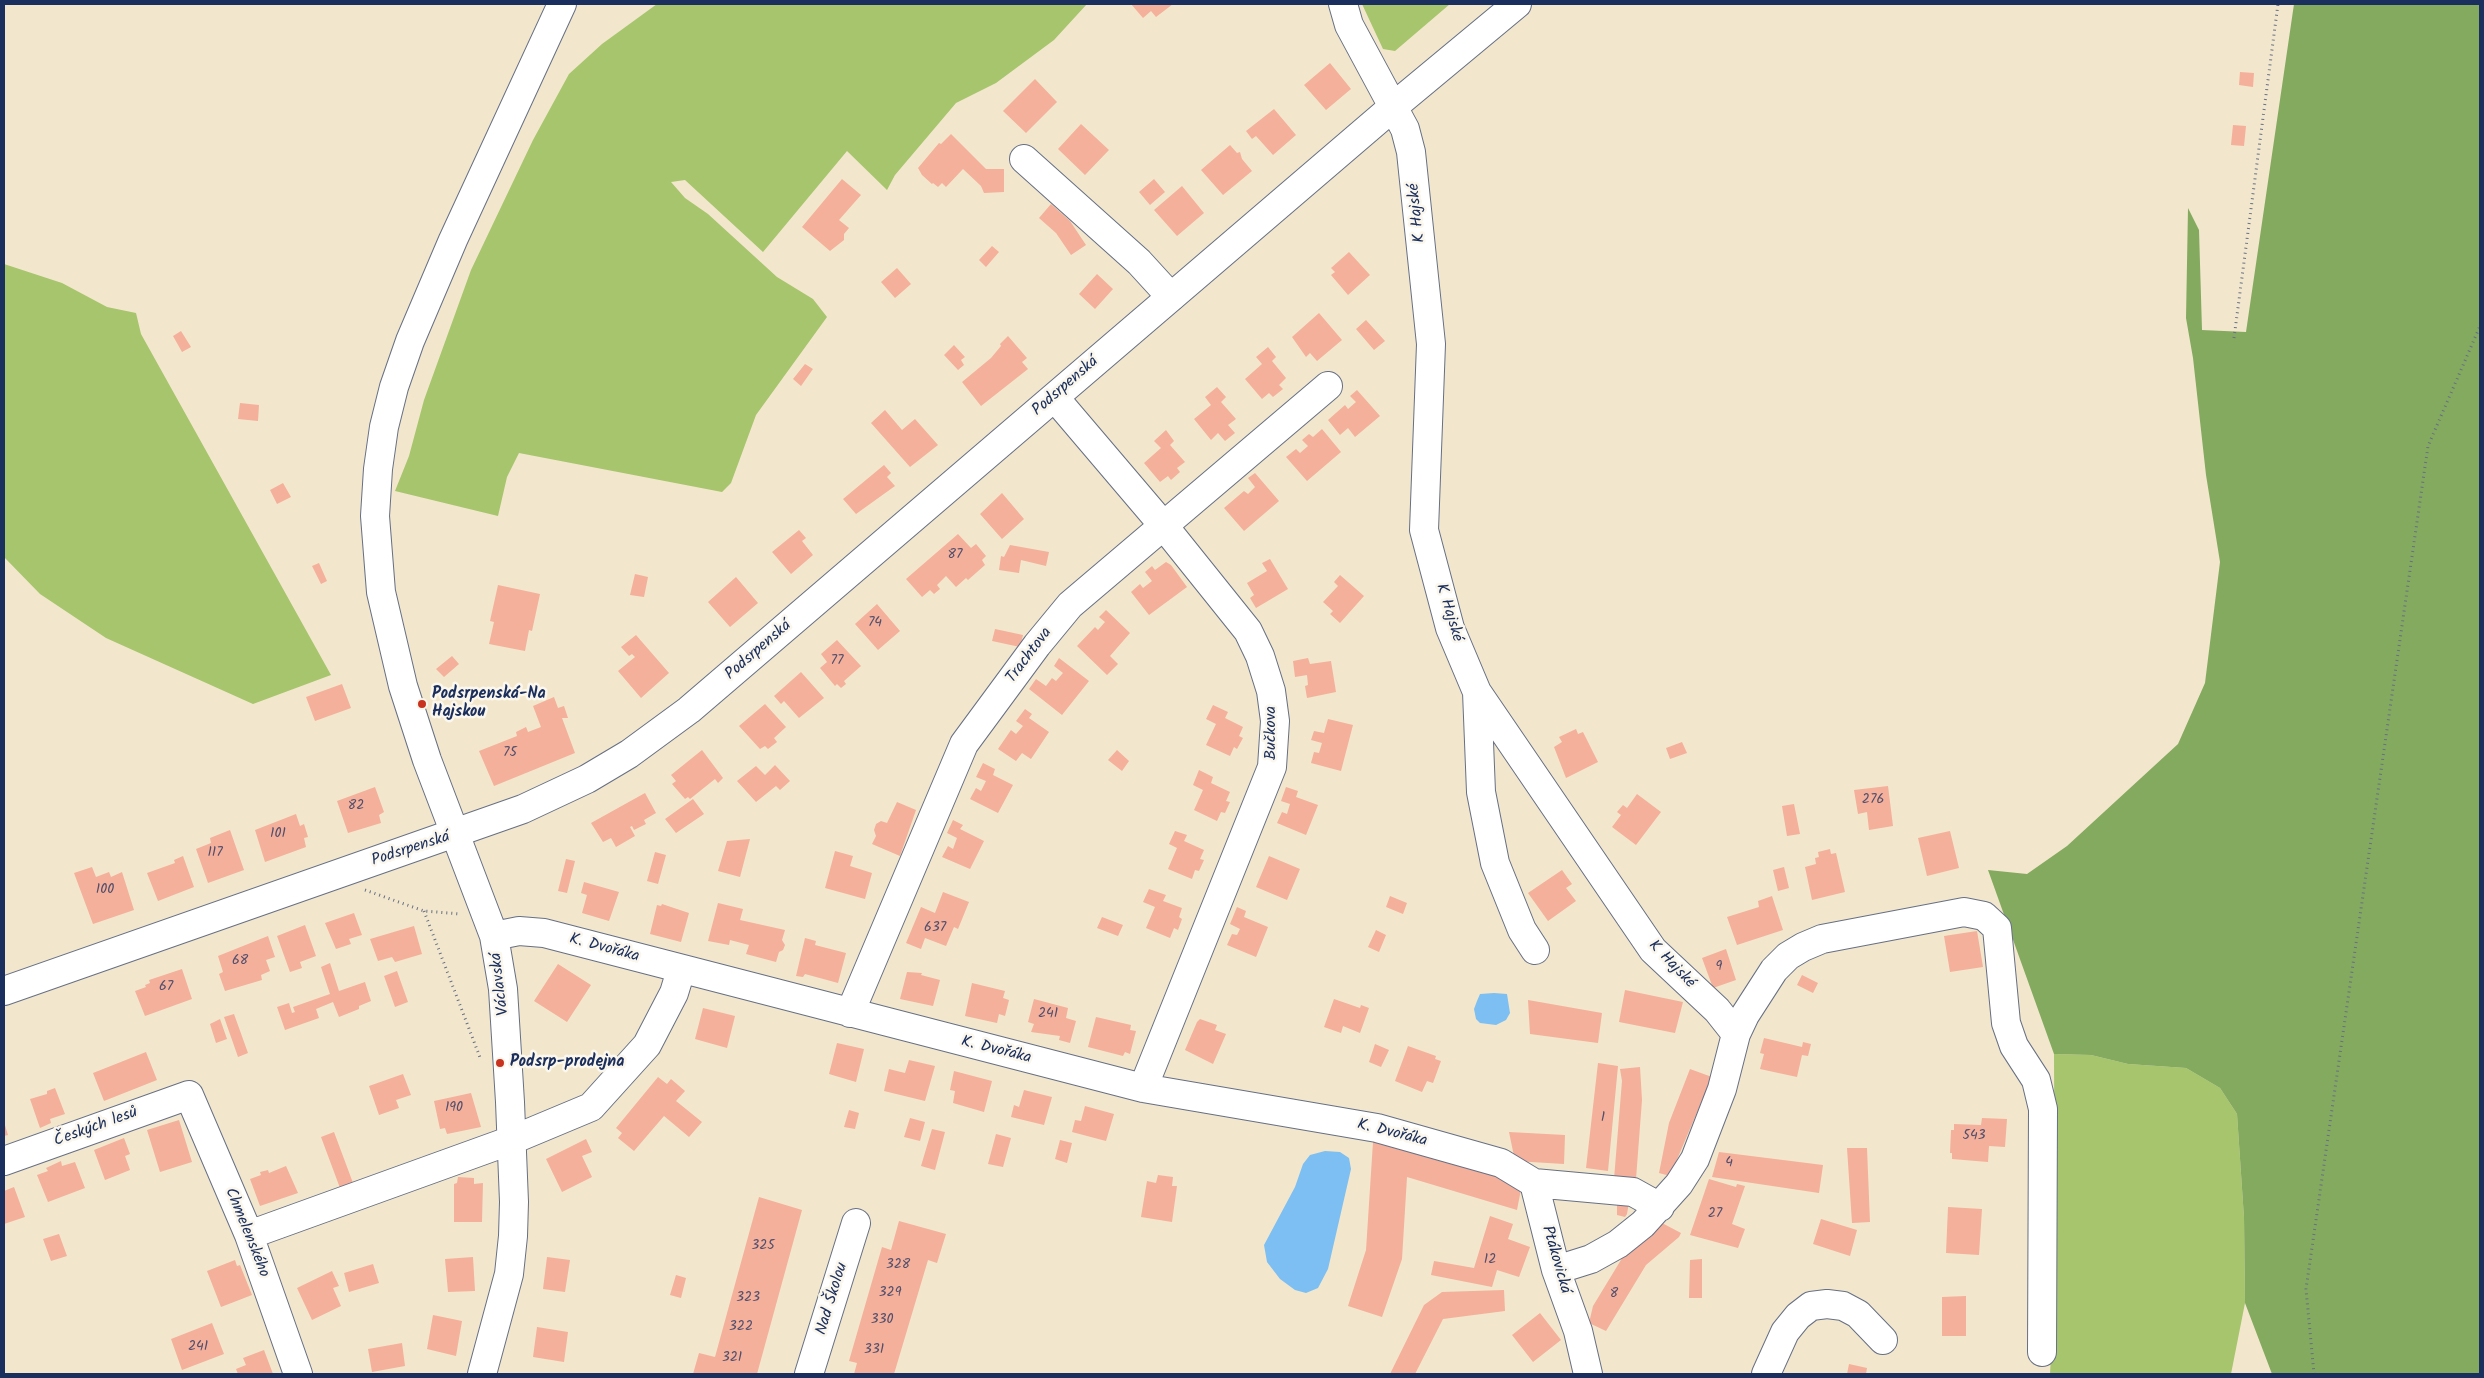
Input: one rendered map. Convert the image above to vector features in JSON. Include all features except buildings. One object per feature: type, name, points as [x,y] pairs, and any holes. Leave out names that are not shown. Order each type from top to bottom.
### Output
[{"type":"street","name":"Václavská","points":[[482,1374],[509,1274],[514,1202],[503,989],[494,936],[486,911],[427,760],[403,686],[388,626],[377,563],[375,516],[378,469],[384,427],[394,387],[410,340],[445,257],[562,4]]},
{"type":"street","name":"K Hajské","points":[[1343,4],[1349,25],[1405,129],[1411,152],[1431,344],[1424,530],[1450,628],[1477,692],[1653,950],[1717,1010],[1736,1034]]},
{"type":"street","name":"Podsrpenská","points":[[4,991],[456,835],[555,795],[587,779],[658,734],[689,710],[1393,107],[1517,4]]},
{"type":"street","points":[[1024,159],[1139,262],[1171,297]]},
{"type":"street","name":"Trachtova","points":[[850,1013],[964,744],[1070,605],[1163,524],[1328,386]]},
{"type":"street","name":"Bučkova","points":[[1054,398],[1163,524],[1248,631],[1260,656],[1271,692],[1275,721],[1272,767],[1143,1088]]},
{"type":"street","points":[[1477,692],[1481,792],[1495,863],[1522,930],[1536,950]]},
{"type":"street","points":[[1556,1270],[1591,1259],[1618,1244],[1660,1207],[1679,1184],[1695,1159],[1722,1089],[1736,1034],[1760,988],[1774,970],[1804,947],[1822,939],[1964,912],[1984,916],[1997,928],[2006,1023],[2014,1046],[2036,1080],[2043,1109],[2042,1352]]},
{"type":"street","name":"K. Dvořáka","points":[[494,936],[519,931],[544,933],[1143,1088],[1377,1128],[1501,1163],[1534,1183]]},
{"type":"street","points":[[249,1235],[512,1140],[591,1107],[647,1045],[674,993],[681,970]]},
{"type":"street","name":"Českých lesů","points":[[4,1161],[188,1095]]},
{"type":"street","name":"Chmelenského","points":[[188,1095],[249,1235],[298,1374]]},
{"type":"street","points":[[1534,1183],[1633,1192],[1660,1207]]},
{"type":"street","name":"Ptákovická","points":[[1534,1183],[1556,1270],[1578,1331],[1588,1374]]},
{"type":"street","name":"Nad Školou","points":[[809,1374],[856,1224]]},
{"type":"street","points":[[1766,1374],[1786,1332],[1798,1316],[1812,1306],[1827,1304],[1844,1306],[1858,1314],[1883,1340]]},
{"type":"path","points":[[2234,338],[2278,4]]},
{"type":"path","points":[[2314,1374],[2306,1289],[2428,446],[2480,326]]},
{"type":"path","points":[[351,870],[357,887],[424,911],[469,915],[486,911]]},
{"type":"path","points":[[424,911],[482,1064]]},
{"type":"green space","points":[[657,4],[1087,4],[1054,40],[996,83],[956,103],[895,175],[887,190],[847,151],[763,252],[685,180],[671,182],[685,198],[708,214],[777,277],[813,299],[827,317],[756,415],[731,483],[722,492],[519,453],[507,477],[498,516],[395,491],[409,456],[424,400],[471,270],[533,140],[569,74],[602,44]]},
{"type":"green space","points":[[1362,4],[1450,4],[1395,51],[1383,49]]},
{"type":"green space","points":[[2294,4],[2480,4],[2480,1374],[2272,1374],[2245,1303],[2244,1218],[2237,1114],[2220,1088],[2186,1068],[2128,1064],[2091,1055],[2054,1054],[1988,870],[2027,874],[2067,846],[2178,744],[2205,683],[2220,562],[2206,475],[2193,358],[2186,318],[2188,208],[2199,230],[2202,330],[2246,332]]},
{"type":"green space","points":[[4,264],[62,283],[107,307],[136,313],[141,334],[331,675],[253,704],[106,638],[40,594],[4,557]]},
{"type":"green space","points":[[2054,1054],[2091,1055],[2128,1064],[2186,1068],[2220,1088],[2237,1114],[2244,1218],[2245,1303],[2231,1374],[2050,1374],[2055,1283]]},
{"type":"water","points":[[1480,994],[1507,994],[1510,1013],[1506,1020],[1496,1025],[1480,1023],[1476,1019],[1474,1009]]},
{"type":"water","points":[[1325,1151],[1340,1152],[1349,1158],[1351,1169],[1328,1269],[1318,1288],[1306,1293],[1295,1290],[1280,1279],[1267,1262],[1264,1245],[1295,1187],[1303,1164],[1310,1155]]},
{"type":"place","name":"Podsrpenská-Na Hajskou","points":[[422,704]]},
{"type":"place","name":"Podsrp-prodejna","points":[[500,1063]]}]
